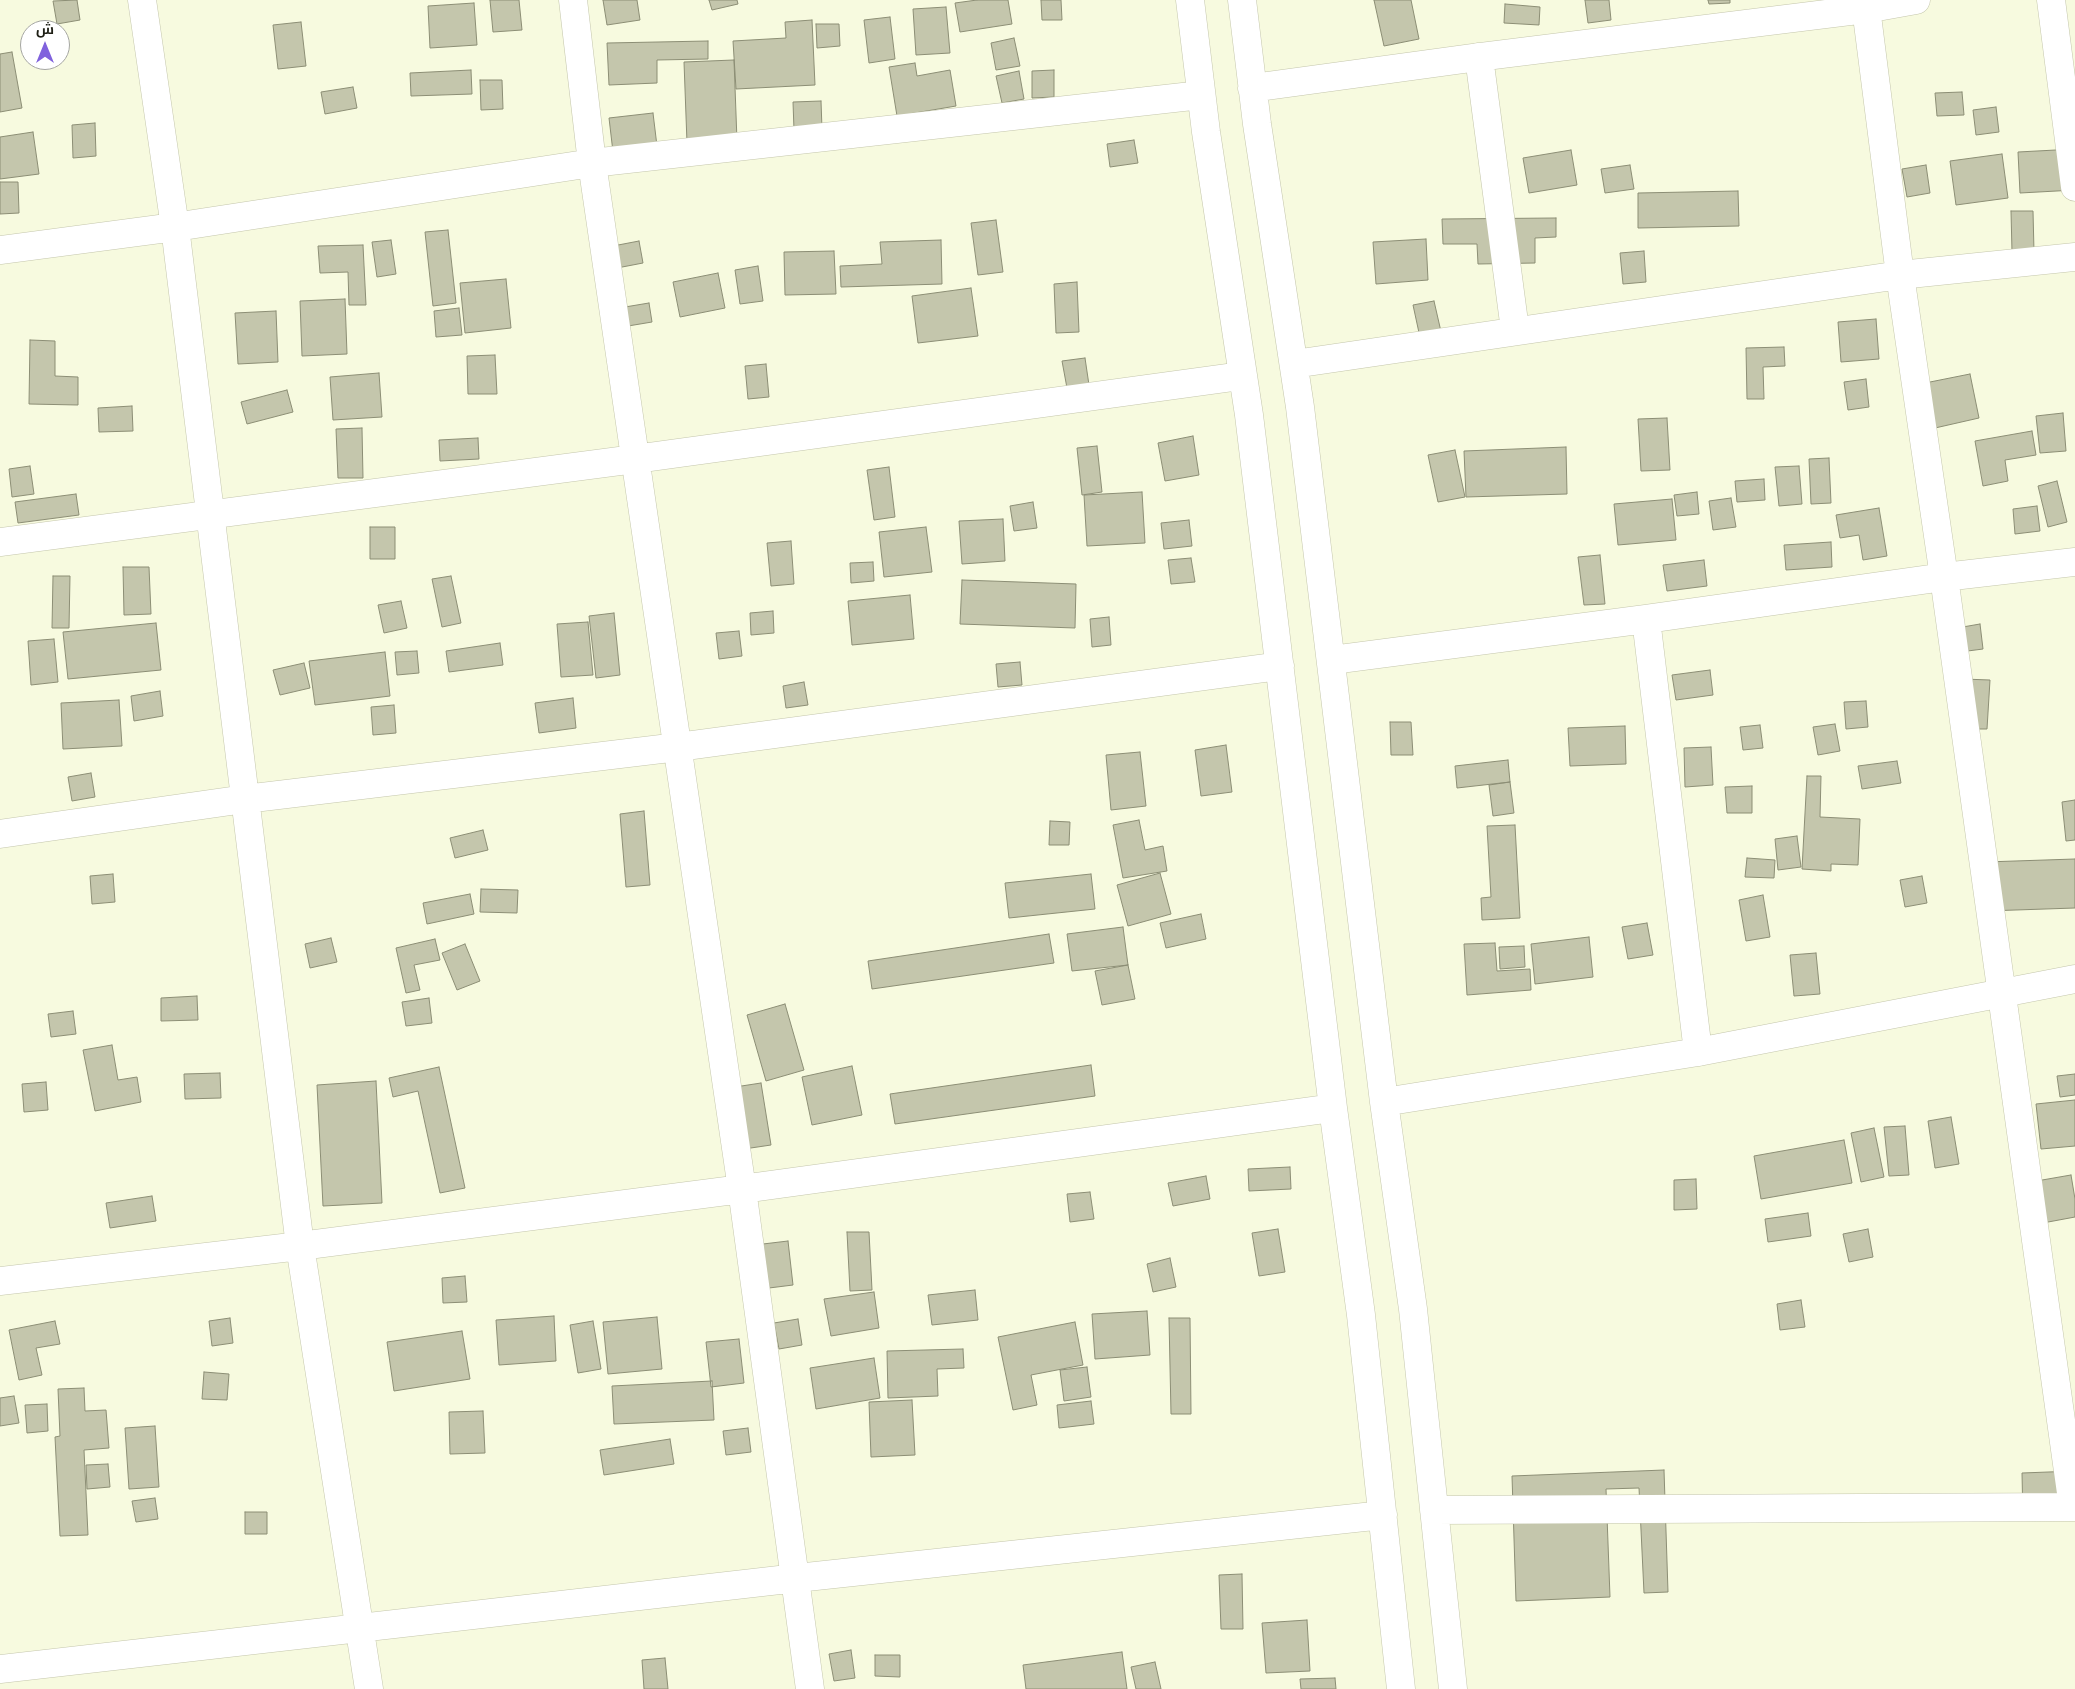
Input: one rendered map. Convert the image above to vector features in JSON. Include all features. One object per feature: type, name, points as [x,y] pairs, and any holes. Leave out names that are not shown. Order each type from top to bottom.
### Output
[{"type":"street","points":[[142,0],[175,227],[300,1246],[361,1627],[369,1689]]},
{"type":"street","points":[[573,0],[592,164],[742,1189],[797,1578],[810,1689]]},
{"type":"street","points":[[1190,0],[1201,95],[1241,376],[1249,415],[1333,1108],[1361,1315],[1401,1689]]},
{"type":"street","points":[[1242,0],[1252,88],[1294,364],[1332,660],[1384,1102],[1413,1309],[1453,1689]]},
{"type":"street","points":[[1252,88],[1866,4],[1916,0]]},
{"type":"street","points":[[2051,0],[2075,186]]},
{"type":"street","points":[[1434,1510],[2074,1507],[1900,275],[1866,4]]},
{"type":"street","points":[[1479,57],[1516,330]]},
{"type":"street","points":[[0,250],[175,227],[592,164],[1201,95]]},
{"type":"street","points":[[1294,364],[1900,275],[2075,257]]},
{"type":"street","points":[[0,542],[635,459],[1241,376]]},
{"type":"street","points":[[1332,660],[1646,619],[1944,577],[2075,562]]},
{"type":"street","points":[[1646,619],[1698,1052]]},
{"type":"street","points":[[0,834],[245,799],[678,747],[1280,666]]},
{"type":"street","points":[[1384,1102],[1698,1052],[2075,979]]},
{"type":"street","points":[[0,1281],[300,1246],[742,1189],[1333,1108]]},
{"type":"street","points":[[0,1669],[797,1578],[1383,1515]]},
{"type":"building","points":[[77,0],[80,20],[70,22],[70,20],[56,20],[53,1]]},
{"type":"building","points":[[490,0],[519,0],[522,30],[493,32]]},
{"type":"building","points":[[603,0],[637,0],[640,20],[607,25]]},
{"type":"building","points":[[709,0],[737,0],[738,4],[712,10]]},
{"type":"building","points":[[977,0],[1008,0],[1012,24],[960,32],[955,3]]},
{"type":"building","points":[[1041,0],[1061,0],[1062,20],[1042,20]]},
{"type":"building","points":[[1374,0],[1411,0],[1419,39],[1384,46]]},
{"type":"building","points":[[1585,0],[1609,0],[1611,20],[1588,23]]},
{"type":"building","points":[[1708,0],[1730,0],[1730,3],[1709,4]]},
{"type":"building","points":[[474,3],[477,45],[430,48],[428,6]]},
{"type":"building","points":[[1505,4],[1540,7],[1539,25],[1504,23]]},
{"type":"building","points":[[946,7],[950,53],[916,55],[913,9]]},
{"type":"building","points":[[890,17],[895,59],[869,63],[864,20]]},
{"type":"building","points":[[812,20],[815,85],[736,89],[733,41],[786,38],[785,22]]},
{"type":"building","points":[[301,22],[306,66],[278,69],[273,25]]},
{"type":"building","points":[[816,24],[839,24],[840,46],[817,48]]},
{"type":"building","points":[[1014,38],[1020,66],[996,70],[991,43]]},
{"type":"building","points":[[708,41],[708,59],[657,60],[657,83],[609,85],[607,43]]},
{"type":"building","points":[[12,52],[22,108],[0,112],[0,54]]},
{"type":"building","points":[[734,60],[737,141],[687,143],[684,62]]},
{"type":"building","points":[[915,63],[917,76],[950,70],[956,106],[897,116],[889,67]]},
{"type":"building","points":[[471,70],[472,94],[411,96],[410,73]]},
{"type":"building","points":[[1054,70],[1054,97],[1032,98],[1032,71]]},
{"type":"building","points":[[1019,71],[1024,99],[1002,103],[996,76]]},
{"type":"building","points":[[480,80],[502,80],[503,109],[481,110]]},
{"type":"building","points":[[353,87],[357,108],[325,114],[321,92]]},
{"type":"building","points":[[1962,92],[1964,115],[1937,116],[1935,93]]},
{"type":"building","points":[[821,101],[822,129],[794,130],[793,102]]},
{"type":"building","points":[[1996,107],[1999,132],[1976,135],[1973,110]]},
{"type":"building","points":[[653,113],[657,146],[613,152],[609,118]]},
{"type":"building","points":[[95,123],[96,156],[73,158],[72,125]]},
{"type":"building","points":[[33,132],[39,174],[0,179],[0,137]]},
{"type":"building","points":[[1134,140],[1138,163],[1110,167],[1107,144]]},
{"type":"building","points":[[2075,149],[2075,190],[2020,193],[2018,152]]},
{"type":"building","points":[[1571,150],[1577,185],[1529,193],[1523,158]]},
{"type":"building","points":[[2002,154],[2008,198],[1956,205],[1950,161]]},
{"type":"building","points":[[1630,165],[1634,189],[1605,193],[1601,169]]},
{"type":"building","points":[[1926,165],[1930,193],[1907,197],[1902,169]]},
{"type":"building","points":[[0,182],[18,182],[19,213],[0,214]]},
{"type":"building","points":[[1738,191],[1739,226],[1638,228],[1638,193]]},
{"type":"building","points":[[2011,211],[2033,211],[2034,252],[2012,252]]},
{"type":"building","points":[[1556,218],[1556,237],[1535,238],[1535,263],[1478,264],[1477,244],[1443,244],[1442,219]]},
{"type":"building","points":[[996,220],[1003,272],[978,275],[971,223]]},
{"type":"building","points":[[448,230],[456,303],[433,306],[425,232]]},
{"type":"building","points":[[1426,239],[1428,280],[1376,284],[1373,242]]},
{"type":"building","points":[[391,240],[396,274],[377,277],[372,242]]},
{"type":"building","points":[[941,240],[942,284],[841,287],[840,266],[882,264],[880,242]]},
{"type":"building","points":[[639,241],[643,263],[617,268],[613,246]]},
{"type":"building","points":[[363,245],[366,305],[349,305],[348,272],[320,273],[318,246]]},
{"type":"building","points":[[834,251],[836,294],[785,295],[784,252]]},
{"type":"building","points":[[1644,251],[1646,282],[1623,284],[1620,253]]},
{"type":"building","points":[[758,266],[763,301],[740,304],[735,270]]},
{"type":"building","points":[[718,273],[725,308],[680,317],[673,282]]},
{"type":"building","points":[[506,279],[511,328],[465,333],[460,283]]},
{"type":"building","points":[[1077,282],[1079,332],[1056,333],[1054,284]]},
{"type":"building","points":[[971,288],[978,336],[918,343],[912,296]]},
{"type":"building","points":[[345,299],[347,354],[302,356],[300,301]]},
{"type":"building","points":[[1434,301],[1442,336],[1421,342],[1413,305]]},
{"type":"building","points":[[649,303],[652,322],[628,326],[625,307]]},
{"type":"building","points":[[459,308],[462,335],[436,337],[434,311]]},
{"type":"building","points":[[276,311],[278,362],[238,364],[235,313]]},
{"type":"building","points":[[1876,319],[1879,359],[1841,362],[1838,322]]},
{"type":"building","points":[[30,340],[55,341],[55,376],[78,377],[78,405],[29,404]]},
{"type":"building","points":[[1784,347],[1785,366],[1763,367],[1764,399],[1747,399],[1746,348]]},
{"type":"building","points":[[495,355],[497,394],[468,394],[467,356]]},
{"type":"building","points":[[1085,358],[1089,385],[1067,388],[1062,361]]},
{"type":"building","points":[[766,364],[769,397],[748,399],[745,366]]},
{"type":"building","points":[[379,373],[382,417],[333,420],[330,377]]},
{"type":"building","points":[[1970,374],[1979,418],[1935,428],[1925,383]]},
{"type":"building","points":[[1866,379],[1869,407],[1848,410],[1844,382]]},
{"type":"building","points":[[287,390],[293,412],[247,424],[241,402]]},
{"type":"building","points":[[132,406],[133,431],[99,432],[98,408]]},
{"type":"building","points":[[2063,413],[2066,451],[2040,453],[2036,416]]},
{"type":"building","points":[[1667,418],[1670,470],[1641,471],[1638,419]]},
{"type":"building","points":[[362,428],[363,478],[338,478],[336,429]]},
{"type":"building","points":[[2032,431],[2036,455],[2005,460],[2008,481],[1983,486],[1975,441]]},
{"type":"building","points":[[1193,436],[1199,475],[1165,481],[1158,443]]},
{"type":"building","points":[[478,438],[479,459],[440,461],[439,440]]},
{"type":"building","points":[[1097,446],[1102,492],[1082,495],[1077,448]]},
{"type":"building","points":[[1566,447],[1567,494],[1466,497],[1464,451]]},
{"type":"building","points":[[1455,450],[1465,497],[1438,502],[1428,455]]},
{"type":"building","points":[[1829,458],[1831,503],[1811,504],[1809,459]]},
{"type":"building","points":[[30,466],[34,494],[12,497],[9,469]]},
{"type":"building","points":[[1799,466],[1802,504],[1779,506],[1775,467]]},
{"type":"building","points":[[889,467],[895,517],[874,520],[867,470]]},
{"type":"building","points":[[1764,479],[1765,500],[1737,502],[1735,481]]},
{"type":"building","points":[[2057,481],[2067,522],[2048,527],[2038,486]]},
{"type":"building","points":[[1142,492],[1145,543],[1087,546],[1084,495]]},
{"type":"building","points":[[1697,492],[1699,514],[1677,516],[1674,495]]},
{"type":"building","points":[[76,494],[79,515],[18,523],[15,502]]},
{"type":"building","points":[[1731,498],[1736,527],[1713,530],[1709,501]]},
{"type":"building","points":[[1672,499],[1676,540],[1618,545],[1614,504]]},
{"type":"building","points":[[1033,502],[1037,528],[1014,531],[1010,506]]},
{"type":"building","points":[[2037,506],[2040,531],[2015,534],[2013,509]]},
{"type":"building","points":[[1879,508],[1887,556],[1863,560],[1859,535],[1840,538],[1836,515]]},
{"type":"building","points":[[1003,519],[1005,561],[962,564],[959,521]]},
{"type":"building","points":[[1189,520],[1192,546],[1164,549],[1161,523]]},
{"type":"building","points":[[370,527],[395,527],[395,559],[370,559]]},
{"type":"building","points":[[926,527],[932,572],[884,577],[879,532]]},
{"type":"building","points":[[791,541],[794,584],[771,586],[767,543]]},
{"type":"building","points":[[1831,542],[1832,567],[1786,570],[1784,545]]},
{"type":"building","points":[[1600,555],[1605,604],[1584,605],[1578,557]]},
{"type":"building","points":[[1191,558],[1195,582],[1171,584],[1168,560]]},
{"type":"building","points":[[1704,560],[1707,586],[1667,591],[1663,565]]},
{"type":"building","points":[[873,562],[874,581],[851,583],[850,563]]},
{"type":"building","points":[[123,567],[149,567],[151,614],[124,615]]},
{"type":"building","points":[[53,576],[70,576],[69,628],[52,628]]},
{"type":"building","points":[[451,576],[461,623],[442,627],[432,579]]},
{"type":"building","points":[[962,580],[1076,584],[1075,628],[960,624]]},
{"type":"building","points":[[910,595],[914,639],[852,645],[848,601]]},
{"type":"building","points":[[401,601],[407,628],[384,633],[378,605]]},
{"type":"building","points":[[773,611],[774,633],[751,635],[750,613]]},
{"type":"building","points":[[614,613],[620,675],[596,678],[589,616]]},
{"type":"building","points":[[1109,617],[1111,645],[1092,647],[1090,619]]},
{"type":"building","points":[[588,622],[593,675],[561,677],[557,624]]},
{"type":"building","points":[[156,623],[161,670],[68,679],[63,632]]},
{"type":"building","points":[[1980,624],[1983,649],[1960,652],[1957,628]]},
{"type":"building","points":[[739,631],[742,656],[719,659],[716,633]]},
{"type":"building","points":[[54,639],[58,682],[31,685],[28,641]]},
{"type":"building","points":[[500,643],[503,665],[449,672],[446,651]]},
{"type":"building","points":[[417,651],[419,673],[397,675],[395,652]]},
{"type":"building","points":[[385,652],[390,696],[315,705],[309,661]]},
{"type":"building","points":[[1020,662],[1022,685],[998,687],[996,664]]},
{"type":"building","points":[[304,663],[310,688],[280,695],[273,670]]},
{"type":"building","points":[[1710,670],[1713,695],[1676,700],[1672,675]]},
{"type":"building","points":[[1963,679],[1990,680],[1987,729],[1960,729]]},
{"type":"building","points":[[804,682],[808,705],[786,708],[783,686]]},
{"type":"building","points":[[160,691],[163,716],[134,721],[131,696]]},
{"type":"building","points":[[573,698],[576,728],[539,733],[535,703]]},
{"type":"building","points":[[119,700],[122,746],[63,749],[61,703]]},
{"type":"building","points":[[1866,701],[1868,727],[1846,729],[1844,702]]},
{"type":"building","points":[[394,705],[396,733],[373,735],[371,707]]},
{"type":"building","points":[[1390,722],[1411,722],[1413,755],[1391,755]]},
{"type":"building","points":[[1835,724],[1840,751],[1818,755],[1813,727]]},
{"type":"building","points":[[1760,725],[1763,748],[1743,750],[1740,727]]},
{"type":"building","points":[[1625,726],[1626,764],[1570,766],[1568,728]]},
{"type":"building","points":[[1226,745],[1232,792],[1201,796],[1195,750]]},
{"type":"building","points":[[1711,747],[1713,785],[1685,787],[1684,748]]},
{"type":"building","points":[[1140,752],[1146,806],[1111,810],[1106,755]]},
{"type":"building","points":[[1508,760],[1510,782],[1457,788],[1455,766]]},
{"type":"building","points":[[1897,761],[1901,783],[1862,789],[1858,766]]},
{"type":"building","points":[[91,773],[95,797],[72,801],[68,777]]},
{"type":"building","points":[[1807,776],[1821,776],[1820,817],[1860,819],[1858,865],[1831,864],[1831,871],[1802,869]]},
{"type":"building","points":[[1510,782],[1514,813],[1493,816],[1489,785]]},
{"type":"building","points":[[1752,786],[1752,813],[1727,813],[1725,787]]},
{"type":"building","points":[[2075,800],[2075,840],[2066,841],[2062,802]]},
{"type":"building","points":[[644,811],[650,885],[626,887],[620,814]]},
{"type":"building","points":[[1139,820],[1145,850],[1163,846],[1167,871],[1123,878],[1113,825]]},
{"type":"building","points":[[1050,821],[1070,822],[1069,845],[1049,845]]},
{"type":"building","points":[[1515,825],[1520,918],[1482,920],[1481,898],[1491,897],[1487,826]]},
{"type":"building","points":[[483,830],[488,850],[455,858],[450,838]]},
{"type":"building","points":[[1797,836],[1801,867],[1778,870],[1775,839]]},
{"type":"building","points":[[1747,858],[1775,860],[1774,878],[1745,877]]},
{"type":"building","points":[[2075,859],[2075,908],[1986,911],[1985,862]]},
{"type":"building","points":[[1160,873],[1171,914],[1128,926],[1117,885]]},
{"type":"building","points":[[113,874],[115,902],[92,904],[90,876]]},
{"type":"building","points":[[1091,874],[1095,909],[1009,918],[1005,883]]},
{"type":"building","points":[[1922,876],[1927,903],[1905,907],[1900,880]]},
{"type":"building","points":[[481,889],[518,890],[517,913],[480,912]]},
{"type":"building","points":[[470,894],[474,914],[427,924],[423,903]]},
{"type":"building","points":[[1763,895],[1770,937],[1746,941],[1739,900]]},
{"type":"building","points":[[1201,914],[1206,939],[1166,948],[1160,923]]},
{"type":"building","points":[[1647,923],[1653,955],[1628,959],[1622,927]]},
{"type":"building","points":[[1123,927],[1128,965],[1072,971],[1067,934]]},
{"type":"building","points":[[1049,934],[1054,963],[872,989],[868,961]]},
{"type":"building","points":[[1589,937],[1593,977],[1535,984],[1531,944]]},
{"type":"building","points":[[331,938],[337,962],[310,968],[305,944]]},
{"type":"building","points":[[435,939],[440,960],[414,965],[420,990],[406,993],[396,948]]},
{"type":"building","points":[[1495,943],[1497,971],[1530,969],[1531,990],[1467,995],[1464,944]]},
{"type":"building","points":[[465,944],[480,981],[457,990],[442,953]]},
{"type":"building","points":[[1524,946],[1525,967],[1500,969],[1499,947]]},
{"type":"building","points":[[1816,953],[1820,994],[1794,996],[1790,955]]},
{"type":"building","points":[[1128,965],[1135,999],[1102,1005],[1095,971]]},
{"type":"building","points":[[197,996],[198,1020],[161,1021],[161,998]]},
{"type":"building","points":[[429,998],[432,1023],[406,1026],[402,1002]]},
{"type":"building","points":[[785,1004],[804,1070],[766,1081],[747,1015]]},
{"type":"building","points":[[73,1011],[76,1034],[51,1037],[48,1014]]},
{"type":"building","points":[[112,1045],[118,1080],[137,1077],[141,1102],[95,1111],[83,1050]]},
{"type":"building","points":[[1091,1065],[1095,1096],[895,1124],[890,1094]]},
{"type":"building","points":[[852,1066],[862,1115],[812,1125],[802,1077]]},
{"type":"building","points":[[439,1067],[465,1188],[440,1193],[418,1091],[393,1097],[389,1078]]},
{"type":"building","points":[[220,1073],[221,1098],[185,1099],[184,1074]]},
{"type":"building","points":[[2075,1074],[2075,1095],[2060,1097],[2057,1076]]},
{"type":"building","points":[[376,1081],[382,1203],[323,1206],[317,1085]]},
{"type":"building","points":[[46,1082],[48,1110],[24,1112],[22,1084]]},
{"type":"building","points":[[761,1083],[771,1145],[744,1149],[735,1087]]},
{"type":"building","points":[[2075,1100],[2075,1146],[2041,1149],[2036,1104]]},
{"type":"building","points":[[1951,1117],[1959,1164],[1935,1168],[1928,1121]]},
{"type":"building","points":[[1905,1126],[1909,1175],[1889,1176],[1884,1127]]},
{"type":"building","points":[[1874,1128],[1884,1177],[1861,1182],[1851,1133]]},
{"type":"building","points":[[1844,1140],[1852,1183],[1761,1199],[1754,1156]]},
{"type":"building","points":[[1290,1167],[1291,1189],[1249,1191],[1248,1169]]},
{"type":"building","points":[[2071,1175],[2075,1199],[2075,1217],[2032,1225],[2025,1183]]},
{"type":"building","points":[[1206,1176],[1210,1199],[1173,1206],[1168,1183]]},
{"type":"building","points":[[1696,1179],[1697,1209],[1674,1210],[1674,1180]]},
{"type":"building","points":[[1090,1192],[1094,1219],[1070,1222],[1067,1194]]},
{"type":"building","points":[[152,1196],[156,1221],[110,1228],[106,1203]]},
{"type":"building","points":[[1808,1213],[1811,1236],[1768,1242],[1765,1219]]},
{"type":"building","points":[[1278,1229],[1285,1272],[1259,1276],[1252,1233]]},
{"type":"building","points":[[1868,1229],[1873,1257],[1849,1262],[1843,1234]]},
{"type":"building","points":[[847,1232],[869,1232],[872,1290],[850,1291]]},
{"type":"building","points":[[788,1241],[793,1285],[769,1288],[763,1244]]},
{"type":"building","points":[[1170,1258],[1176,1287],[1153,1292],[1147,1264]]},
{"type":"building","points":[[465,1276],[467,1302],[443,1303],[442,1278]]},
{"type":"building","points":[[975,1290],[978,1320],[932,1325],[928,1295]]},
{"type":"building","points":[[874,1292],[879,1328],[831,1336],[824,1299]]},
{"type":"building","points":[[1801,1300],[1805,1327],[1780,1330],[1777,1304]]},
{"type":"building","points":[[1147,1311],[1150,1355],[1095,1359],[1092,1314]]},
{"type":"building","points":[[554,1316],[556,1361],[499,1365],[496,1320]]},
{"type":"building","points":[[657,1317],[662,1369],[608,1374],[603,1322]]},
{"type":"building","points":[[230,1318],[233,1343],[212,1346],[209,1321]]},
{"type":"building","points":[[1169,1318],[1190,1318],[1191,1414],[1171,1414]]},
{"type":"building","points":[[798,1319],[802,1345],[779,1349],[774,1323]]},
{"type":"building","points":[[55,1321],[60,1344],[36,1348],[42,1375],[19,1380],[9,1330]]},
{"type":"building","points":[[593,1321],[601,1369],[578,1373],[570,1325]]},
{"type":"building","points":[[1075,1322],[1083,1365],[1031,1375],[1037,1405],[1013,1410],[998,1337]]},
{"type":"building","points":[[462,1331],[470,1379],[394,1391],[387,1342]]},
{"type":"building","points":[[739,1339],[744,1383],[711,1387],[706,1342]]},
{"type":"building","points":[[963,1349],[964,1368],[937,1369],[938,1396],[888,1398],[887,1351]]},
{"type":"building","points":[[874,1358],[880,1398],[816,1409],[810,1368]]},
{"type":"building","points":[[1087,1367],[1091,1397],[1064,1401],[1060,1370]]},
{"type":"building","points":[[204,1372],[229,1374],[227,1400],[202,1399]]},
{"type":"building","points":[[712,1381],[714,1420],[614,1424],[612,1386]]},
{"type":"building","points":[[84,1388],[85,1411],[106,1410],[109,1448],[84,1450],[88,1535],[60,1536],[55,1437],[60,1436],[58,1389]]},
{"type":"building","points":[[14,1396],[19,1423],[0,1426],[0,1398]]},
{"type":"building","points":[[912,1400],[915,1455],[871,1457],[869,1402]]},
{"type":"building","points":[[1091,1401],[1094,1424],[1059,1428],[1057,1405]]},
{"type":"building","points":[[47,1404],[48,1431],[27,1433],[25,1405]]},
{"type":"building","points":[[483,1411],[485,1453],[450,1454],[449,1412]]},
{"type":"building","points":[[155,1426],[159,1487],[129,1489],[125,1428]]},
{"type":"building","points":[[748,1428],[751,1452],[726,1455],[723,1431]]},
{"type":"building","points":[[670,1439],[674,1464],[604,1475],[600,1450]]},
{"type":"building","points":[[108,1464],[110,1487],[87,1489],[86,1465]]},
{"type":"building","points":[[1664,1470],[1668,1592],[1644,1593],[1639,1488],[1606,1489],[1610,1597],[1516,1601],[1512,1476]]},
{"type":"building","points":[[2075,1471],[2075,1519],[2023,1520],[2022,1473]]},
{"type":"building","points":[[155,1498],[158,1519],[136,1522],[132,1501]]},
{"type":"building","points":[[245,1512],[267,1512],[267,1534],[245,1534]]},
{"type":"building","points":[[1242,1574],[1243,1629],[1221,1629],[1219,1575]]},
{"type":"building","points":[[1307,1620],[1310,1671],[1266,1673],[1262,1623]]},
{"type":"building","points":[[851,1650],[855,1678],[834,1681],[829,1654]]},
{"type":"building","points":[[1122,1652],[1127,1689],[1026,1689],[1023,1665]]},
{"type":"building","points":[[875,1655],[900,1655],[900,1677],[875,1676]]},
{"type":"building","points":[[665,1658],[668,1689],[644,1689],[642,1660]]},
{"type":"building","points":[[1155,1662],[1161,1689],[1136,1689],[1131,1667]]},
{"type":"building","points":[[1335,1678],[1336,1689],[1301,1689],[1300,1679]]}]
